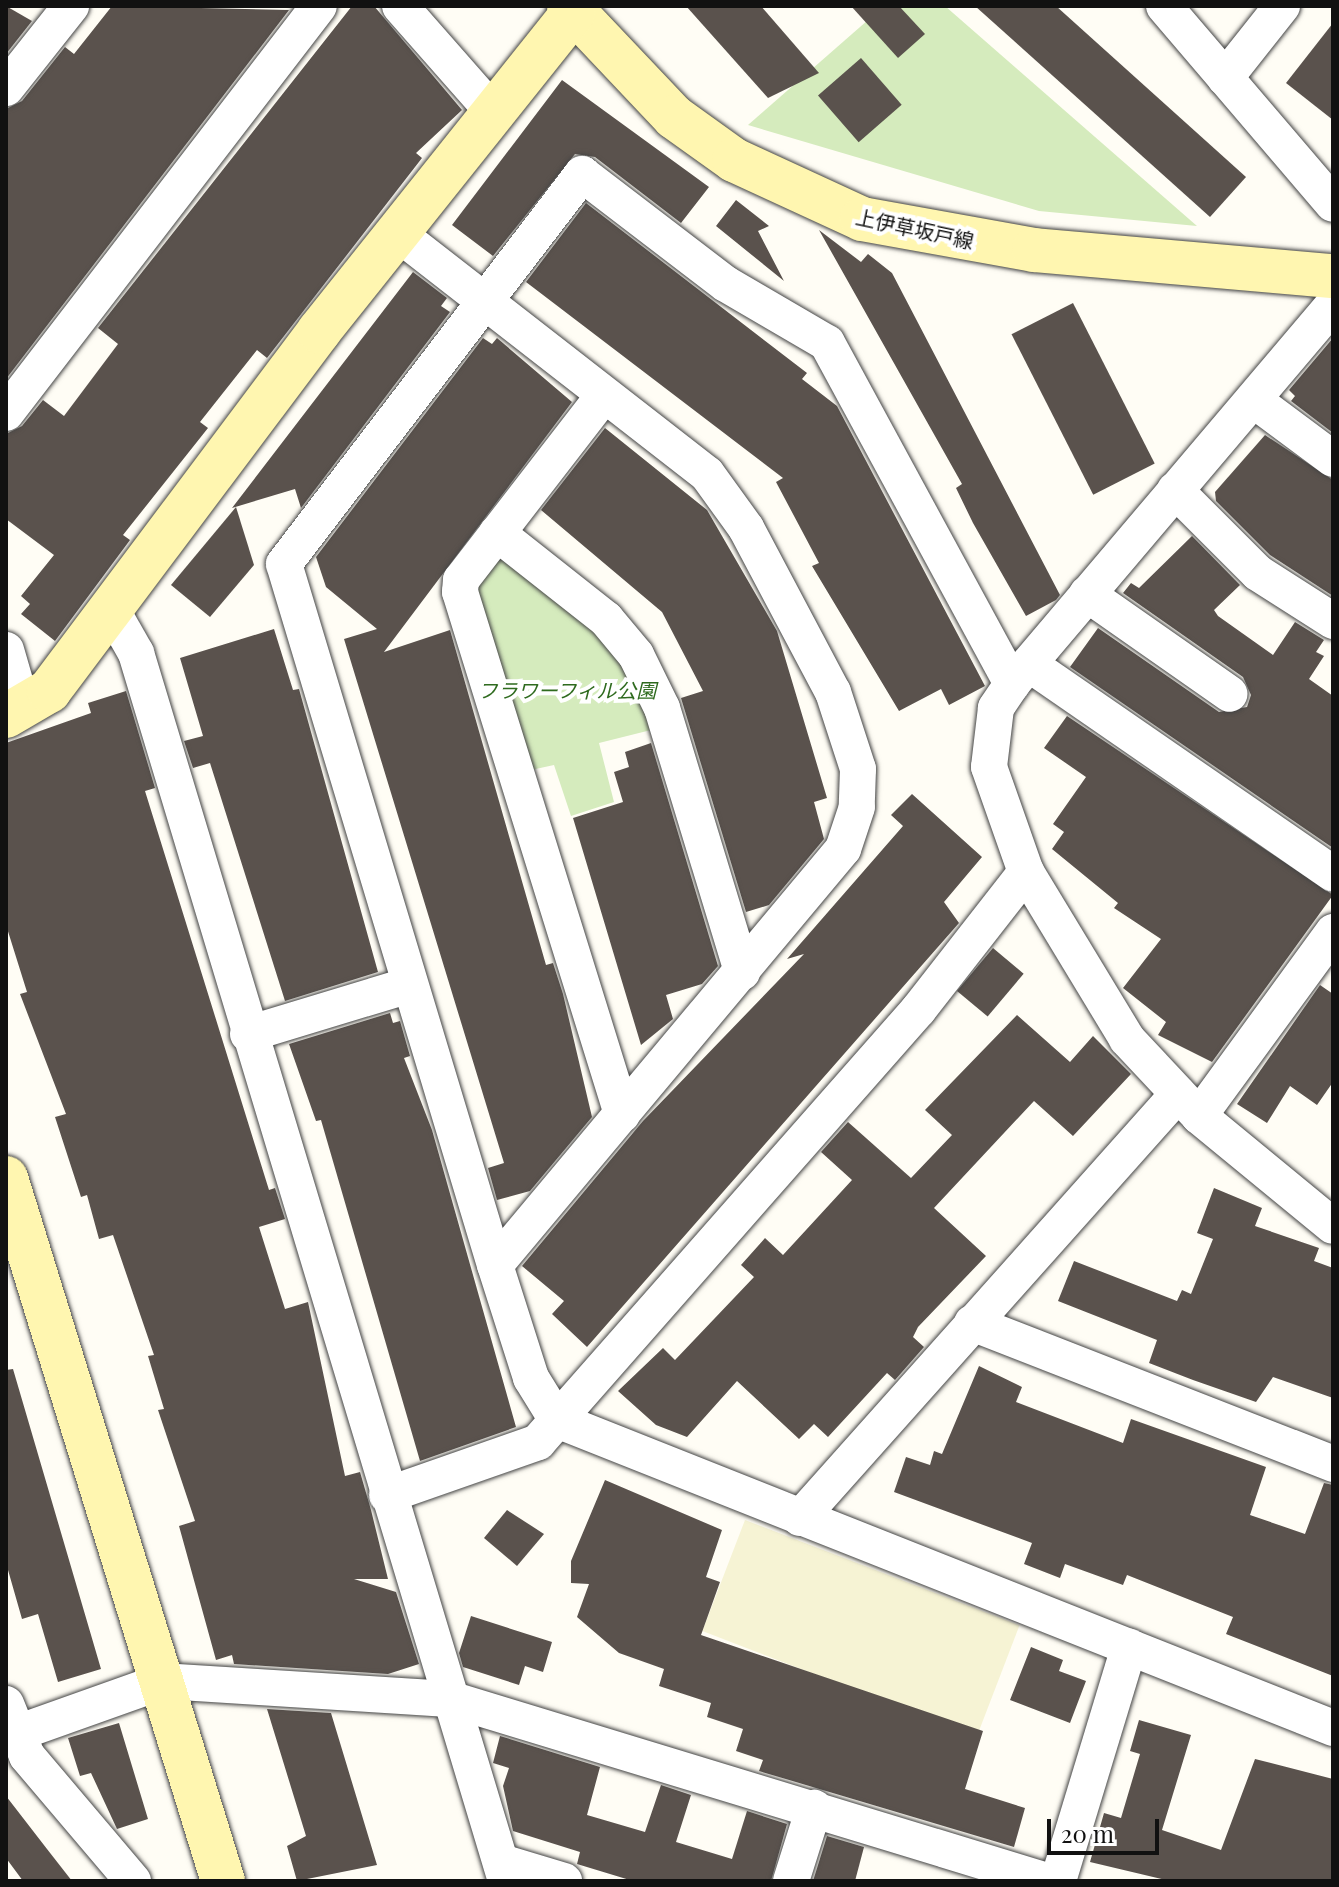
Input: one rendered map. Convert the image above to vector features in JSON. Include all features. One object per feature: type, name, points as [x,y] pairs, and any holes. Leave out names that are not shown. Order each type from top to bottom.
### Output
[{"type":"street","points":[[6,88],[71,6]]},
{"type":"street","points":[[6,413],[319,6]]},
{"type":"street","points":[[400,6],[493,112]]},
{"type":"street","points":[[1164,6],[1333,204]]},
{"type":"street","points":[[1225,78],[1282,6]]},
{"type":"street","points":[[6,650],[14,713],[49,691],[396,232],[572,9]]},
{"type":"street","name":"上伊草坂戸線","points":[[572,9],[674,117],[734,160],[862,219],[1034,250],[1333,276]]},
{"type":"street","points":[[1333,874],[1021,674],[843,363],[802,323],[726,284],[582,174],[284,564],[409,985],[531,1378],[557,1420],[1333,1728]]},
{"type":"street","points":[[396,232],[707,474],[746,528],[833,692],[852,746],[857,807],[843,849],[495,1265]]},
{"type":"street","points":[[1333,305],[1255,401],[1175,490],[1021,674],[996,708],[989,767],[1026,872],[1127,1039],[1188,1105],[1333,1226]]},
{"type":"street","points":[[604,395],[461,580],[460,592],[622,1114]]},
{"type":"street","points":[[1255,401],[1333,459]]},
{"type":"street","points":[[1175,490],[1258,573],[1333,621]]},
{"type":"street","points":[[497,533],[606,619],[636,655],[662,708],[742,972]]},
{"type":"street","points":[[1087,594],[1230,694]]},
{"type":"street","points":[[111,609],[136,653],[387,1495],[504,1871],[564,1881]]},
{"type":"street","points":[[387,1495],[538,1442],[919,1009],[1026,872]]},
{"type":"street","points":[[800,1518],[972,1323],[1188,1105],[1333,932]]},
{"type":"street","points":[[248,1034],[409,985]]},
{"type":"street","points":[[9,1202],[163,1681],[223,1881]]},
{"type":"street","points":[[972,1323],[1333,1464]]},
{"type":"street","points":[[1058,1881],[1129,1647]]},
{"type":"street","points":[[125,1879],[9,1724],[163,1681],[450,1699],[1047,1881]]},
{"type":"street","points":[[791,1881],[814,1808]]},
{"type":"shaded area","points":[[745,1520],[1019,1625],[977,1736],[702,1631]]},
{"type":"green space","points":[[884,6],[945,6],[1197,226],[1039,211],[748,125]]},
{"type":"green space","name":"フラワーフィル公園","points":[[509,558],[598,626],[627,664],[655,729],[599,743],[614,802],[571,816],[554,765],[531,770],[476,601],[478,577],[491,561]]},
{"type":"building","points":[[6,6],[32,21],[6,54]]},
{"type":"building","points":[[112,6],[289,10],[6,379],[6,109],[22,101],[65,47],[74,54]]},
{"type":"building","points":[[352,6],[374,6],[462,110],[416,153],[422,158],[267,358],[257,350],[200,422],[208,428],[123,535],[130,540],[55,641],[21,614],[30,604],[21,596],[54,555],[6,519],[6,434],[22,426],[43,400],[64,416],[118,344],[98,328]]},
{"type":"building","points":[[686,6],[761,6],[819,73],[768,98]]},
{"type":"building","points":[[851,6],[899,6],[925,34],[898,58]]},
{"type":"building","points":[[975,6],[1056,6],[1246,177],[1210,217]]},
{"type":"building","points":[[1333,23],[1333,120],[1286,83]]},
{"type":"building","points":[[861,58],[902,105],[859,142],[818,95]]},
{"type":"building","points":[[562,80],[709,187],[681,223],[595,157],[575,154],[493,256],[452,225]]},
{"type":"building","points":[[736,200],[769,226],[758,231],[784,281],[716,226]]},
{"type":"building","points":[[586,203],[807,373],[802,379],[837,406],[985,686],[949,705],[941,689],[899,711],[812,566],[819,563],[776,482],[783,478],[526,282]]},
{"type":"building","points":[[819,230],[861,262],[868,254],[892,273],[1060,595],[1056,600],[1026,616],[956,488],[962,484]]},
{"type":"building","points":[[413,272],[447,298],[441,306],[450,312],[301,508],[295,489],[232,508]]},
{"type":"building","points":[[1073,303],[1155,463],[1093,495],[1012,334]]},
{"type":"building","points":[[483,338],[492,344],[497,338],[572,402],[384,652],[450,630],[546,965],[553,963],[563,994],[592,1117],[530,1191],[497,1200],[488,1168],[504,1163],[344,639],[377,629],[326,587],[316,557]]},
{"type":"building","points":[[1333,338],[1333,433],[1291,401],[1295,396],[1289,390]]},
{"type":"building","points":[[605,428],[707,510],[777,631],[827,798],[814,802],[824,839],[769,905],[746,912],[681,698],[703,691],[662,612],[541,510]]},
{"type":"building","points":[[1265,435],[1333,480],[1333,596],[1270,555],[1216,501],[1215,492]]},
{"type":"building","points":[[236,507],[254,565],[210,617],[171,585]]},
{"type":"building","points":[[1192,536],[1240,585],[1214,610],[1218,616],[1273,655],[1295,622],[1324,640],[1316,652],[1324,656],[1309,679],[1333,696],[1333,848],[1070,667],[1098,628],[1219,712],[1247,707],[1251,695],[1243,677],[1123,593],[1131,583],[1139,588]]},
{"type":"building","points":[[274,629],[293,690],[299,689],[378,972],[285,1001],[210,763],[193,768],[184,741],[203,736],[180,658]]},
{"type":"building","points":[[126,691],[155,788],[145,791],[269,1190],[275,1188],[285,1219],[259,1227],[285,1309],[308,1302],[345,1476],[360,1472],[388,1579],[354,1579],[396,1592],[419,1664],[388,1674],[234,1664],[232,1655],[216,1660],[179,1526],[195,1521],[158,1410],[164,1409],[148,1356],[154,1355],[113,1235],[99,1239],[87,1195],[81,1197],[55,1117],[66,1114],[20,994],[27,992],[6,925],[6,743],[91,713],[88,703]]},
{"type":"building","points":[[1067,716],[1333,895],[1212,1062],[1158,1035],[1166,1022],[1123,988],[1161,939],[1114,908],[1118,903],[1052,849],[1064,832],[1053,824],[1086,777],[1044,748]]},
{"type":"building","points":[[651,743],[718,966],[702,984],[666,995],[673,1019],[641,1045],[573,818],[623,802],[614,772],[629,767],[625,752]]},
{"type":"building","points":[[912,794],[982,857],[944,902],[959,923],[587,1347],[552,1314],[564,1301],[522,1266],[643,1121],[804,954],[787,959],[903,826],[891,815]]},
{"type":"building","points":[[993,948],[1024,974],[988,1017],[957,991]]},
{"type":"building","points":[[1320,985],[1333,994],[1333,1082],[1317,1105],[1290,1086],[1267,1123],[1237,1104]]},
{"type":"building","points":[[390,1013],[393,1023],[400,1021],[410,1056],[404,1058],[432,1130],[516,1427],[420,1461],[321,1120],[316,1121],[289,1044]]},
{"type":"building","points":[[1017,1015],[1070,1062],[1093,1036],[1131,1074],[1073,1136],[1034,1101],[934,1208],[986,1256],[918,1327],[913,1337],[924,1347],[895,1380],[887,1373],[828,1437],[814,1424],[799,1439],[737,1381],[687,1437],[656,1425],[618,1391],[663,1348],[675,1360],[754,1277],[741,1265],[765,1238],[783,1255],[852,1180],[821,1152],[848,1122],[911,1178],[952,1135],[925,1110]]},
{"type":"building","points":[[1214,1188],[1262,1208],[1255,1226],[1319,1248],[1314,1261],[1333,1268],[1333,1398],[1273,1377],[1256,1402],[1193,1380],[1149,1363],[1157,1340],[1058,1301],[1074,1261],[1177,1301],[1182,1290],[1191,1294],[1213,1239],[1197,1233]]},
{"type":"building","points":[[979,1366],[1022,1387],[1016,1402],[1123,1443],[1131,1419],[1266,1467],[1250,1515],[1305,1534],[1324,1483],[1333,1485],[1333,1676],[1226,1634],[1233,1617],[1127,1575],[1123,1585],[1065,1564],[1060,1578],[1024,1564],[1032,1543],[894,1492],[906,1457],[930,1465],[934,1451],[942,1454]]},
{"type":"building","points":[[13,1369],[101,1669],[58,1682],[38,1614],[22,1619],[6,1563],[6,1370]]},
{"type":"building","points":[[605,1480],[722,1530],[706,1577],[720,1582],[701,1635],[983,1731],[965,1789],[1025,1808],[1014,1847],[759,1771],[763,1760],[736,1751],[743,1729],[707,1717],[711,1703],[659,1686],[664,1669],[619,1653],[577,1617],[589,1584],[571,1583],[571,1561]]},
{"type":"building","points":[[507,1510],[544,1534],[517,1566],[484,1538]]},
{"type":"building","points":[[471,1616],[552,1642],[543,1672],[525,1666],[519,1685],[463,1667],[459,1653]]},
{"type":"building","points":[[1031,1647],[1063,1660],[1059,1671],[1086,1681],[1070,1723],[1010,1700]]},
{"type":"building","points":[[267,1709],[331,1713],[377,1865],[297,1881],[287,1846],[306,1836]]},
{"type":"building","points":[[1139,1720],[1191,1735],[1162,1830],[1221,1850],[1255,1759],[1333,1779],[1333,1881],[1170,1881],[1090,1862],[1104,1813],[1121,1818],[1140,1754],[1130,1751]]},
{"type":"building","points":[[119,1723],[148,1819],[117,1829],[91,1773],[80,1776],[68,1738]]},
{"type":"building","points":[[500,1736],[600,1767],[587,1815],[645,1832],[661,1785],[691,1795],[676,1842],[732,1859],[747,1811],[787,1824],[771,1881],[633,1881],[577,1864],[580,1852],[513,1831],[503,1786],[509,1768],[493,1763]]},
{"type":"building","points":[[6,1796],[72,1881],[23,1881],[6,1858]]},
{"type":"building","points":[[827,1836],[864,1847],[855,1881],[813,1881]]}]
